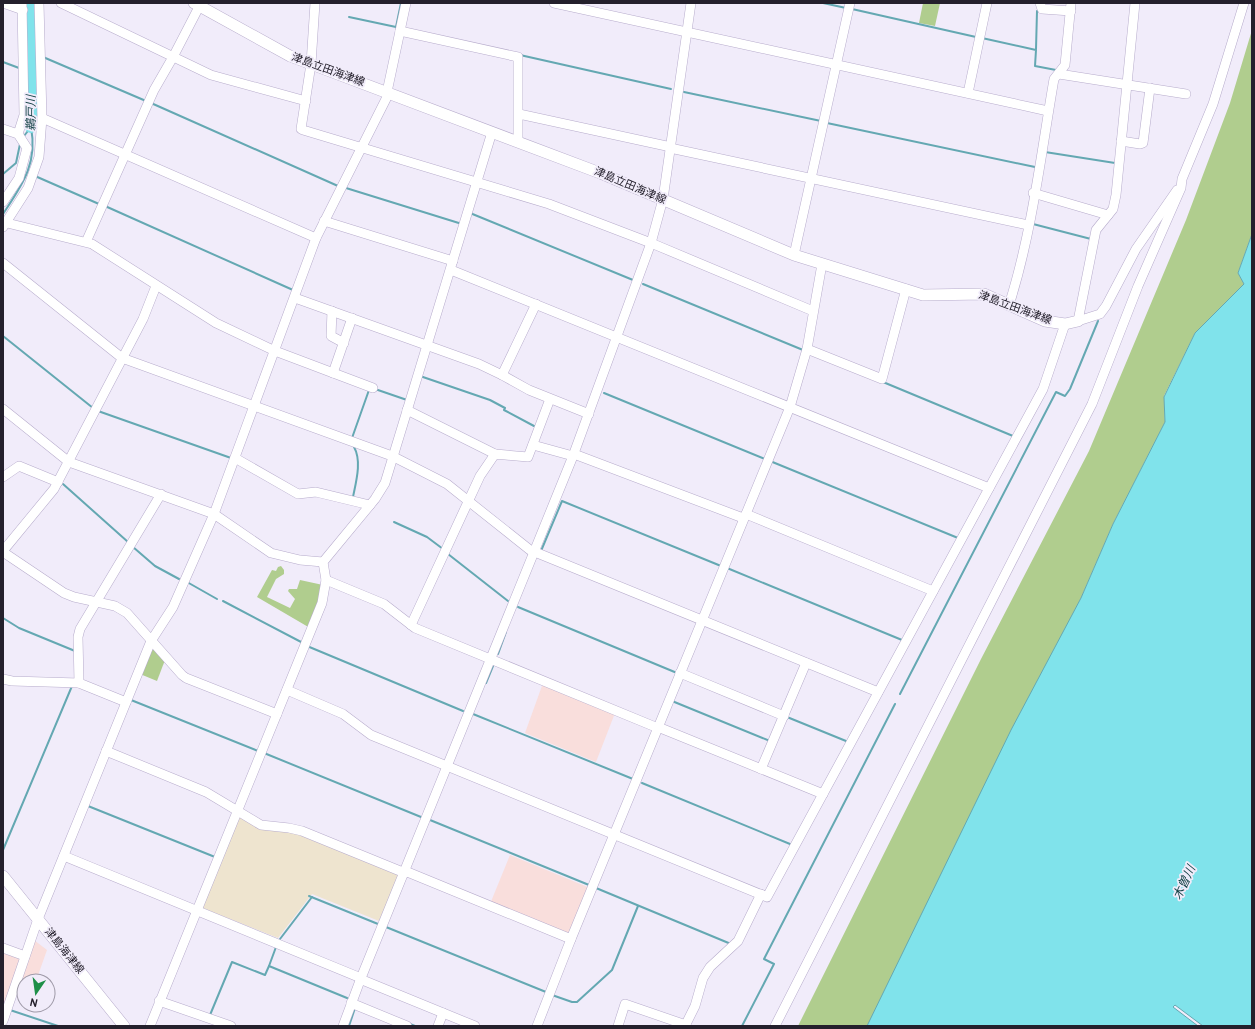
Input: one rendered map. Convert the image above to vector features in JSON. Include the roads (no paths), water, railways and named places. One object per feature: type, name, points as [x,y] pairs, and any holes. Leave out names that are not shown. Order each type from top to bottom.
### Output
[{"type":"main road","name":"津島立田海津線","points":[[198,4],[272,48],[663,199],[794,255],[923,294],[984,294],[1045,321],[1065,324],[1078,320]]},
{"type":"main road","name":"津島海津線","points":[[3,876],[124,1026]]},
{"type":"street","points":[[3,3],[22,7],[24,115],[21,138]]},
{"type":"street","points":[[39,3],[42,118],[41,146],[37,166],[28,188],[4,224],[92,244],[216,323],[275,351],[373,388]]},
{"type":"street","points":[[61,3],[211,75],[306,101]]},
{"type":"street","points":[[315,3],[312,64],[301,129],[550,204],[651,243],[813,311]]},
{"type":"street","points":[[3,1021],[38,919],[150,641],[173,606],[214,514],[316,238],[388,93],[406,3]]},
{"type":"street","points":[[554,3],[1048,110]]},
{"type":"street","points":[[343,1026],[360,979],[405,872],[573,455],[651,243],[663,199],[691,3]]},
{"type":"street","points":[[794,255],[850,3]]},
{"type":"street","points":[[968,93],[987,3]]},
{"type":"street","points":[[1009,305],[1017,278],[1028,225],[1054,79],[1065,65],[1071,7],[1042,8],[1040,3]]},
{"type":"street","points":[[1135,3],[1116,194],[1113,209],[1096,230],[1078,320],[1100,314],[1106,306],[1136,249],[1176,190],[1182,188]]},
{"type":"street","points":[[775,1026],[1092,404],[1138,286],[1182,188],[1182,179],[1213,104],[1244,3]]},
{"type":"street","points":[[86,242],[154,90],[173,58],[198,4]]},
{"type":"street","points":[[400,30],[518,57],[518,142]]},
{"type":"street","points":[[1059,74],[1186,94]]},
{"type":"street","points":[[1121,141],[1142,143],[1150,88]]},
{"type":"street","points":[[519,114],[1028,225]]},
{"type":"street","points":[[42,118],[316,238]]},
{"type":"street","points":[[3,128],[21,138],[27,148],[19,178],[3,202]]},
{"type":"street","points":[[150,1026],[322,603],[326,580],[323,562],[370,505],[385,483],[392,456],[478,183],[492,132]]},
{"type":"street","points":[[1033,194],[1108,215]]},
{"type":"street","points":[[324,221],[452,265],[536,304],[618,336],[989,488]]},
{"type":"street","points":[[3,263],[122,358],[392,456],[447,484],[534,551],[878,692]]},
{"type":"street","points":[[537,1026],[571,939],[790,407],[807,349],[822,264]]},
{"type":"street","points":[[156,286],[143,319],[50,496],[3,551],[64,593],[115,606],[127,613],[150,641],[186,678],[277,714]]},
{"type":"street","points":[[807,349],[882,379],[906,289]]},
{"type":"street","points":[[294,298],[427,345],[502,375],[529,390],[589,414]]},
{"type":"street","points":[[502,375],[536,304]]},
{"type":"street","points":[[332,311],[331,336],[344,343]]},
{"type":"street","points":[[333,373],[352,318]]},
{"type":"street","points":[[287,690],[343,714],[371,735],[767,897],[1043,388],[1065,324]]},
{"type":"street","points":[[407,410],[495,454],[525,458],[528,457],[550,399]]},
{"type":"street","points":[[3,409],[69,462],[214,514],[271,553],[300,560],[323,562]]},
{"type":"street","points":[[533,445],[573,455],[745,516],[934,591]]},
{"type":"street","points":[[411,625],[480,476],[495,454]]},
{"type":"street","points":[[235,458],[298,494],[316,492],[370,505]]},
{"type":"street","points":[[3,477],[19,466],[58,482]]},
{"type":"street","points":[[79,683],[79,632],[161,494]]},
{"type":"street","points":[[326,580],[384,604],[411,625],[490,660],[823,794]]},
{"type":"street","points":[[761,769],[806,663]]},
{"type":"street","points":[[680,673],[784,716]]},
{"type":"street","points":[[3,678],[12,681],[79,683],[126,702]]},
{"type":"street","points":[[106,751],[206,792],[237,812],[261,825],[302,831],[571,939]]},
{"type":"street","points":[[64,856],[475,1026]]},
{"type":"street","points":[[618,1026],[625,1004],[686,1025],[695,1006],[703,978],[710,967],[738,941],[761,894]]},
{"type":"street","points":[[3,948],[25,956]]},
{"type":"street","points":[[159,1001],[231,1026]]},
{"type":"street","points":[[351,1003],[407,1026]]},
{"type":"street","points":[[438,1026],[443,1013]]},
{"type":"water","name":"木曽川","points":[[1252,234],[1252,1026],[1203,1026],[1175,1005],[1173,1007],[1198,1026],[867,1026],[1011,730],[1081,598],[1113,524],[1165,422],[1164,397],[1195,333],[1244,284],[1238,273]]},
{"type":"waterway","name":"鵜戸川","points":[[31,127],[32,3]]},
{"type":"waterway","points":[[396,27],[401,3]]},
{"type":"waterway","points":[[823,3],[846,8]]},
{"type":"waterway","points":[[852,9],[976,37]]},
{"type":"waterway","points":[[1036,49],[1037,11],[1040,11]]},
{"type":"waterway","points":[[349,17],[396,27]]},
{"type":"waterway","points":[[982,38],[1036,50],[1035,66],[1056,70]]},
{"type":"waterway","points":[[520,55],[671,89]]},
{"type":"waterway","points":[[43,57],[146,101]]},
{"type":"waterway","points":[[3,62],[19,68]]},
{"type":"waterway","points":[[684,92],[821,121]]},
{"type":"waterway","points":[[151,103],[338,186]]},
{"type":"waterway","points":[[827,123],[1035,167]]},
{"type":"waterway","points":[[24,136],[31,127]]},
{"type":"waterway","name":"鵜戸川","points":[[3,214],[27,174],[32,152],[33,140],[31,127]]},
{"type":"waterway","points":[[3,174],[16,163],[20,144]]},
{"type":"waterway","points":[[1045,152],[1115,163]]},
{"type":"waterway","points":[[35,176],[99,204]]},
{"type":"waterway","points":[[346,188],[462,224]]},
{"type":"waterway","points":[[105,206],[293,290]]},
{"type":"waterway","points":[[470,213],[633,280]]},
{"type":"waterway","points":[[1033,224],[1091,239]]},
{"type":"waterway","points":[[643,284],[803,350]]},
{"type":"waterway","points":[[900,694],[1056,392],[1065,396],[1070,389],[1098,321]]},
{"type":"waterway","points":[[3,336],[93,408]]},
{"type":"waterway","points":[[420,376],[490,400],[505,408],[504,410],[534,426]]},
{"type":"waterway","points":[[883,382],[1013,436]]},
{"type":"waterway","points":[[375,389],[407,400]]},
{"type":"waterway","points":[[352,438],[369,390]]},
{"type":"waterway","points":[[604,393],[765,459]]},
{"type":"waterway","points":[[98,411],[231,458]]},
{"type":"waterway","points":[[353,497],[358,465],[358,459],[354,447]]},
{"type":"waterway","points":[[770,461],[958,538]]},
{"type":"waterway","points":[[63,484],[128,542]]},
{"type":"waterway","points":[[541,551],[562,501],[721,566]]},
{"type":"waterway","points":[[394,522],[427,537],[443,549]]},
{"type":"waterway","points":[[133,547],[155,566],[179,579]]},
{"type":"waterway","points":[[448,554],[508,601]]},
{"type":"waterway","points":[[727,568],[902,640]]},
{"type":"waterway","points":[[187,582],[217,599]]},
{"type":"waterway","points":[[223,601],[303,643]]},
{"type":"waterway","points":[[518,607],[677,673]]},
{"type":"waterway","points":[[3,618],[19,628],[75,651]]},
{"type":"waterway","points":[[498,654],[506,632]]},
{"type":"waterway","points":[[307,646],[463,711]]},
{"type":"waterway","points":[[486,683],[493,666]]},
{"type":"waterway","points":[[3,850],[72,686]]},
{"type":"waterway","points":[[131,700],[258,751]]},
{"type":"waterway","points":[[672,701],[770,741]]},
{"type":"waterway","points":[[742,1026],[774,964],[764,959],[895,704]]},
{"type":"waterway","points":[[473,714],[633,779]]},
{"type":"waterway","points":[[787,717],[846,741]]},
{"type":"waterway","points":[[264,753],[421,817]]},
{"type":"waterway","points":[[642,783],[790,844]]},
{"type":"waterway","points":[[88,806],[215,857]]},
{"type":"waterway","points":[[430,820],[589,885]]},
{"type":"waterway","points":[[596,888],[731,944]]},
{"type":"waterway","points":[[309,896],[378,924]]},
{"type":"waterway","points":[[280,939],[312,897]]},
{"type":"waterway","points":[[552,995],[572,1002],[577,1002],[612,970],[638,906]]},
{"type":"waterway","points":[[386,927],[546,992]]},
{"type":"waterway","points":[[269,966],[276,947]]},
{"type":"waterway","points":[[210,1015],[232,962],[265,975],[269,966],[347,998]]},
{"type":"waterway","points":[[349,1026],[355,1008]]},
{"type":"waterway","points":[[10,1010],[58,1026]]},
{"type":"waterway","points":[[410,1024],[415,1026]]}]
